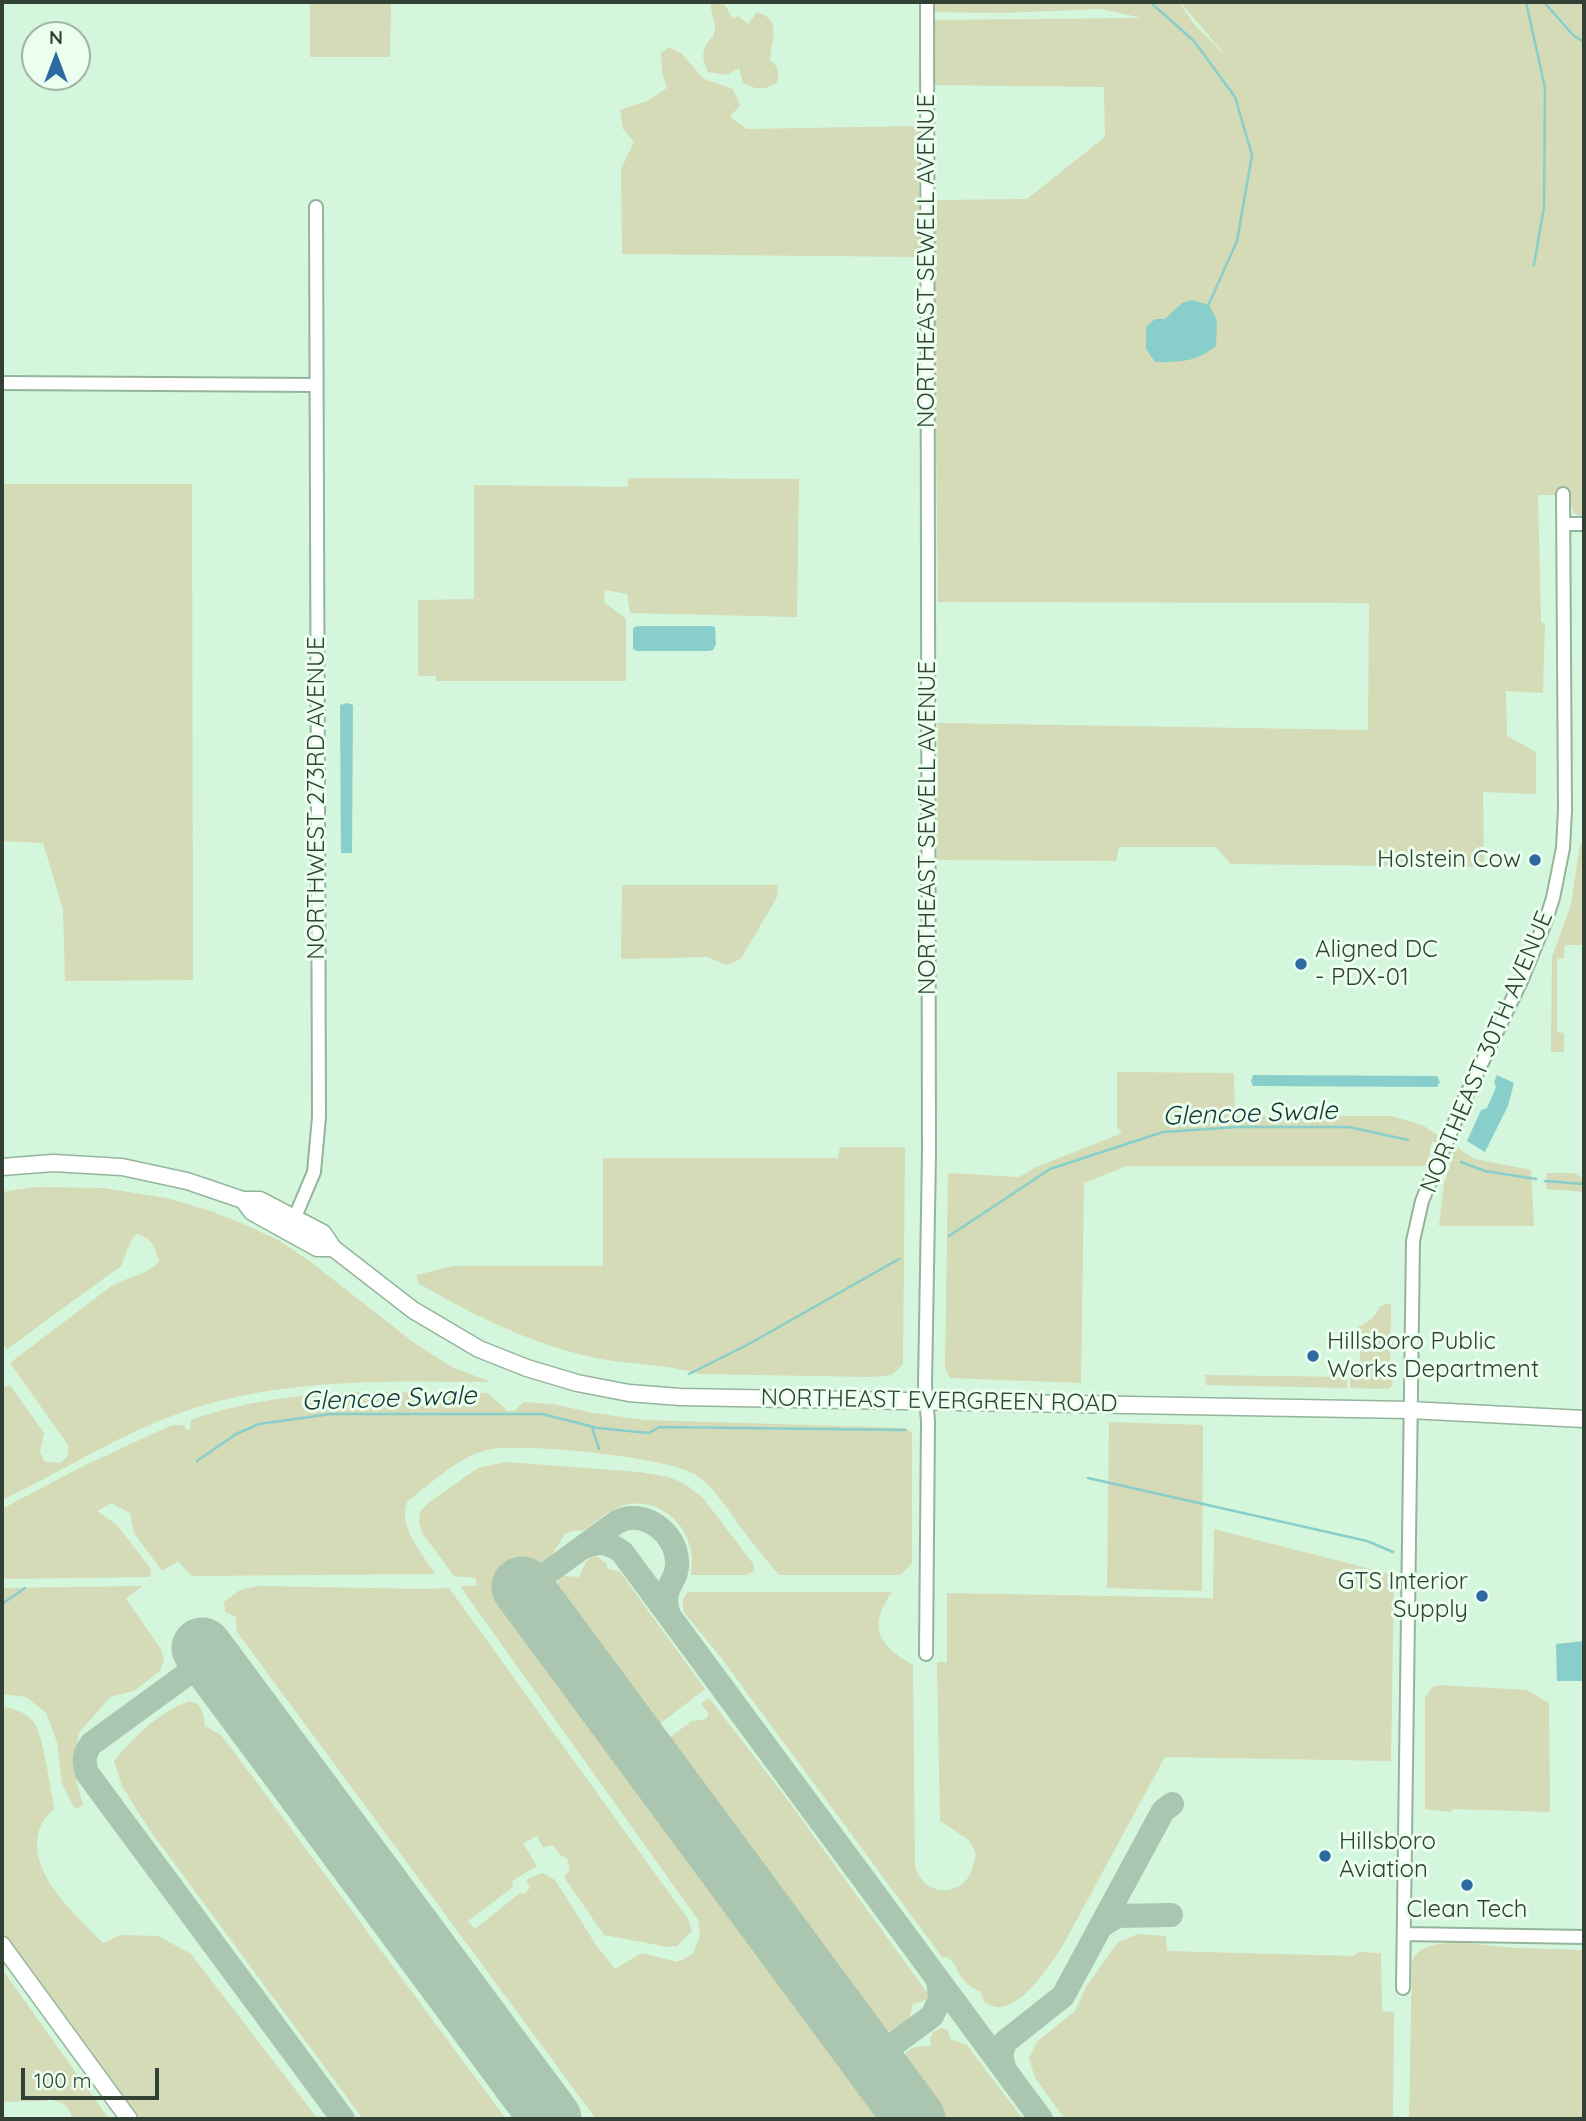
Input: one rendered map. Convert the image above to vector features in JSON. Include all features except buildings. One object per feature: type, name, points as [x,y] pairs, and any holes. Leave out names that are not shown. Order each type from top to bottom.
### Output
[{"type":"main road","name":"NORTHEAST EVERGREEN ROAD","points":[[2,1167],[52,1163],[122,1167],[187,1181],[243,1200],[260,1200],[323,1233],[333,1248],[413,1310],[457,1338],[551,1377],[615,1391],[656,1396],[1410,1410],[1584,1419]]},
{"type":"main road","name":"NORTHEAST EVERGREEN ROAD","points":[[243,1200],[251,1212],[317,1248],[333,1248]]},
{"type":"main road","points":[[2,1945],[130,2119]]},
{"type":"street","name":"NORTHEAST SEWELL AVENUE","points":[[926,1654],[929,1153],[928,2]]},
{"type":"street","name":"NORTHWEST 273RD AVENUE","points":[[295,1217],[314,1172],[319,1118],[316,206]]},
{"type":"street","points":[[2,383],[316,385]]},
{"type":"street","name":"NORTHEAST 30TH AVENUE","points":[[1403,1988],[1413,1241],[1422,1202],[1470,1084],[1539,939],[1553,898],[1563,848],[1565,810],[1563,494]]},
{"type":"street","points":[[1564,524],[1584,524]]},
{"type":"street","points":[[1405,1934],[1584,1937]]},
{"type":"green space","points":[[310,2],[391,2],[390,57],[310,57]]},
{"type":"green space","points":[[934,2],[1179,2],[1194,24],[1228,58],[1180,2],[1584,2],[1584,516],[1573,511],[1570,495],[1538,495],[1541,623],[1545,623],[1543,693],[1506,691],[1507,736],[1536,752],[1536,794],[1483,792],[1484,867],[1231,864],[1216,847],[1119,847],[1116,861],[937,860],[938,723],[1368,730],[1369,603],[938,602],[933,200],[1027,199],[1105,137],[1104,87],[932,85],[932,20],[1142,18],[1101,9],[1002,13],[934,12]]},
{"type":"green space","points":[[711,4],[725,5],[733,19],[738,16],[748,24],[757,12],[770,20],[774,32],[770,60],[778,70],[777,83],[760,88],[748,85],[743,83],[739,68],[727,75],[708,72],[703,54],[715,31]]},
{"type":"green space","points":[[669,47],[681,53],[704,79],[733,89],[740,105],[730,117],[747,129],[919,126],[919,257],[622,254],[621,169],[634,142],[623,129],[620,110],[647,101],[667,88],[662,72],[661,53]]},
{"type":"green space","points":[[629,478],[799,479],[797,617],[630,613],[627,594],[605,590],[604,602],[626,619],[626,681],[436,681],[436,676],[418,676],[418,600],[474,599],[474,485],[627,487]]},
{"type":"green space","points":[[2,484],[192,484],[193,980],[65,981],[63,909],[43,843],[2,841]]},
{"type":"green space","points":[[1584,844],[1583,945],[1565,945],[1564,958],[1557,959],[1557,1032],[1564,1033],[1564,1052],[1551,1052],[1552,957],[1571,904],[1580,845]]},
{"type":"green space","points":[[622,885],[778,885],[777,897],[741,959],[726,965],[708,957],[621,959]]},
{"type":"green space","points":[[1117,1072],[1234,1073],[1235,1116],[1391,1116],[1422,1125],[1475,1159],[1531,1170],[1534,1226],[1439,1226],[1444,1183],[1454,1154],[1432,1141],[1427,1166],[1127,1166],[1084,1183],[1081,1383],[950,1378],[945,1367],[948,1173],[1019,1177],[1034,1168],[1122,1133],[1117,1127]]},
{"type":"green space","points":[[840,1147],[905,1147],[903,1364],[892,1375],[871,1377],[699,1374],[601,1359],[521,1335],[458,1306],[418,1283],[417,1275],[453,1266],[603,1266],[603,1158],[838,1158]]},
{"type":"green space","points":[[1547,1173],[1574,1173],[1584,1179],[1584,1192],[1546,1189]]},
{"type":"green space","points":[[37,1187],[103,1188],[166,1198],[211,1211],[248,1226],[280,1241],[312,1263],[413,1342],[452,1367],[491,1382],[365,1382],[280,1389],[239,1396],[159,1421],[2,1500],[2,1388],[10,1385],[44,1433],[40,1452],[45,1462],[60,1463],[68,1456],[68,1445],[10,1363],[110,1287],[149,1270],[159,1261],[152,1243],[136,1234],[121,1266],[7,1349],[2,1343],[2,1192]]},
{"type":"green space","points":[[1391,1303],[1390,1370],[1393,1385],[1388,1389],[1350,1388],[1350,1374],[1360,1370],[1360,1346],[1353,1333],[1373,1317],[1380,1306]]},
{"type":"green space","points":[[1205,1375],[1347,1377],[1347,1388],[1206,1385]]},
{"type":"green space","points":[[353,1392],[487,1393],[508,1411],[514,1411],[524,1402],[552,1404],[645,1420],[905,1428],[912,1433],[912,1563],[901,1575],[779,1575],[715,1493],[698,1476],[683,1469],[595,1453],[504,1448],[487,1450],[466,1459],[407,1502],[405,1512],[408,1531],[435,1574],[192,1576],[178,1561],[162,1571],[134,1533],[130,1513],[111,1503],[97,1511],[117,1525],[151,1569],[150,1577],[2,1579],[2,1509],[83,1466],[172,1425],[182,1425],[188,1430],[191,1420],[231,1408],[291,1397]]},
{"type":"green space","points":[[1109,1422],[1203,1425],[1202,1591],[1107,1588]]},
{"type":"green space","points":[[506,1462],[639,1472],[669,1477],[685,1484],[703,1498],[754,1565],[754,1571],[746,1575],[691,1575],[690,1545],[676,1521],[655,1507],[629,1504],[611,1511],[583,1531],[576,1530],[565,1534],[551,1556],[501,1591],[888,2119],[596,2119],[237,1632],[236,1617],[225,1612],[224,1602],[240,1590],[258,1586],[449,1588],[688,1919],[692,1931],[677,1946],[668,1947],[604,1935],[564,1877],[570,1870],[567,1858],[560,1855],[553,1845],[543,1847],[537,1836],[523,1843],[537,1866],[512,1881],[513,1887],[468,1921],[475,1929],[520,1893],[524,1894],[530,1888],[526,1880],[542,1873],[555,1880],[596,1945],[615,1969],[642,1953],[677,1962],[693,1954],[700,1936],[698,1920],[460,1586],[477,1586],[475,1578],[454,1576],[423,1534],[419,1523],[420,1512],[428,1503],[478,1468]]},
{"type":"green space","points":[[1214,1529],[1394,1575],[1391,1761],[1165,1757],[1058,1953],[1029,1990],[1011,2004],[1001,2007],[985,2003],[980,1991],[965,1982],[952,1961],[942,1957],[722,1659],[683,1611],[683,1600],[688,1592],[892,1592],[884,1604],[878,1625],[884,1642],[891,1650],[913,1665],[915,1867],[921,1879],[929,1886],[948,1890],[965,1881],[972,1871],[976,1854],[969,1840],[940,1821],[937,1662],[947,1662],[947,1593],[1213,1598]]},
{"type":"green space","points":[[596,1556],[606,1563],[607,1568],[620,1572],[705,1689],[652,1730],[566,1615],[566,1598],[557,1589],[558,1581],[564,1576],[579,1577],[587,1561]]},
{"type":"green space","points":[[142,1586],[126,1599],[161,1649],[164,1660],[160,1671],[134,1691],[110,1697],[79,1733],[73,1760],[83,1805],[75,1809],[62,1784],[57,1742],[46,1713],[26,1697],[2,1694],[2,1588]]},
{"type":"green space","points":[[1439,1685],[1527,1690],[1549,1703],[1550,1812],[1453,1809],[1450,1812],[1425,1809],[1425,1698],[1431,1688]]},
{"type":"green space","points":[[709,1698],[784,1795],[928,1994],[926,2000],[913,2004],[909,2019],[890,2031],[884,2032],[874,2015],[861,2011],[662,1743],[692,1721],[706,1719],[709,1714],[701,1704]]},
{"type":"green space","points":[[189,1701],[198,1704],[205,1726],[221,1735],[506,2119],[363,2119],[149,1829],[122,1786],[114,1761],[147,1726]]},
{"type":"green space","points":[[2,1707],[29,1717],[40,1737],[54,1808],[41,1825],[37,1842],[45,1875],[55,1890],[103,1943],[121,1935],[158,1936],[191,1954],[318,2119],[141,2119],[135,2112],[2,1932]]},
{"type":"green space","points":[[1138,1934],[1166,1936],[1167,1951],[1353,1956],[1359,1952],[1381,1953],[1382,2011],[1394,2012],[1393,2119],[1065,2119],[1035,2078],[1029,2058],[1038,2041],[1075,2011],[1086,1987],[1118,1942]]},
{"type":"green space","points":[[1455,1942],[1514,1948],[1584,1950],[1584,2119],[1409,2119],[1412,1961],[1425,1948]]},
{"type":"green space","points":[[2,1969],[109,2119],[72,2119],[64,2104],[47,2099],[2,2102]]},
{"type":"green space","points":[[941,2028],[947,2029],[951,2040],[966,2044],[1023,2119],[939,2119],[913,2081],[915,2070],[904,2062],[907,2051],[931,2046],[933,2032]]},
{"type":"water","points":[[1192,300],[1209,305],[1217,320],[1216,346],[1188,360],[1155,362],[1146,349],[1146,327],[1155,319],[1165,319],[1182,303]]},
{"type":"water","points":[[715,627],[716,644],[713,650],[709,651],[637,651],[633,649],[633,628]]},
{"type":"water","points":[[340,705],[353,705],[352,853],[341,853]]},
{"type":"water","points":[[1253,1075],[1437,1076],[1440,1082],[1437,1087],[1253,1086]]},
{"type":"water","points":[[1497,1075],[1514,1083],[1508,1106],[1485,1152],[1467,1141],[1481,1110],[1487,1108],[1496,1087],[1494,1082]]},
{"type":"water","points":[[1584,1641],[1584,1681],[1557,1681],[1556,1644]]},
{"type":"waterway","points":[[1150,2],[1194,41],[1235,97],[1252,155],[1237,241],[1208,306]]},
{"type":"waterway","points":[[1526,2],[1545,88],[1544,207],[1534,265]]},
{"type":"waterway","points":[[1544,2],[1573,35],[1584,42]]},
{"type":"waterway","name":"Glencoe Swale","points":[[949,1236],[1050,1169],[1163,1132],[1237,1127],[1349,1127],[1408,1140]]},
{"type":"waterway","name":"Glencoe Swale","points":[[1461,1162],[1485,1171],[1536,1179]]},
{"type":"waterway","name":"Glencoe Swale","points":[[1545,1181],[1584,1184]]},
{"type":"waterway","name":"Glencoe Swale","points":[[689,1374],[747,1345],[899,1259]]},
{"type":"waterway","name":"Glencoe Swale","points":[[197,1461],[236,1434],[259,1424],[331,1414],[542,1414],[598,1428],[649,1433],[659,1427],[905,1430]]},
{"type":"waterway","name":"Glencoe Swale","points":[[592,1427],[599,1449]]},
{"type":"waterway","points":[[1088,1478],[1367,1541],[1393,1552]]},
{"type":"waterway","name":"Glencoe Swale","points":[[2,1604],[25,1588]]},
{"type":"taxiway","points":[[524,1590],[617,1522],[638,1518],[648,1521],[665,1533],[675,1551],[677,1568],[666,1597],[669,1615]]},
{"type":"taxiway","points":[[584,1547],[604,1544],[622,1552],[1041,2119]]},
{"type":"taxiway","points":[[209,1658],[91,1744],[85,1761],[87,1773],[343,2119]]},
{"type":"taxiway","points":[[1005,2070],[1001,2056],[1005,2042],[1063,1996],[1163,1811],[1172,1804]]},
{"type":"taxiway","points":[[1101,1926],[1117,1916],[1171,1915]]},
{"type":"taxiway","points":[[872,2060],[932,2016],[940,1999],[938,1980]]},
{"type":"runway","points":[[522,1587],[915,2119]]},
{"type":"runway","points":[[202,1648],[551,2119]]},
{"type":"place","name":"Holstein Cow","points":[[1535,860]]},
{"type":"place","name":"Aligned DC - PDX-01","points":[[1301,964]]},
{"type":"place","name":"Hillsboro Public Works Department","points":[[1313,1356]]},
{"type":"place","name":"GTS Interior Supply","points":[[1482,1596]]},
{"type":"place","name":"Hillsboro Aviation","points":[[1325,1856]]},
{"type":"place","name":"Clean Tech","points":[[1467,1885]]}]
